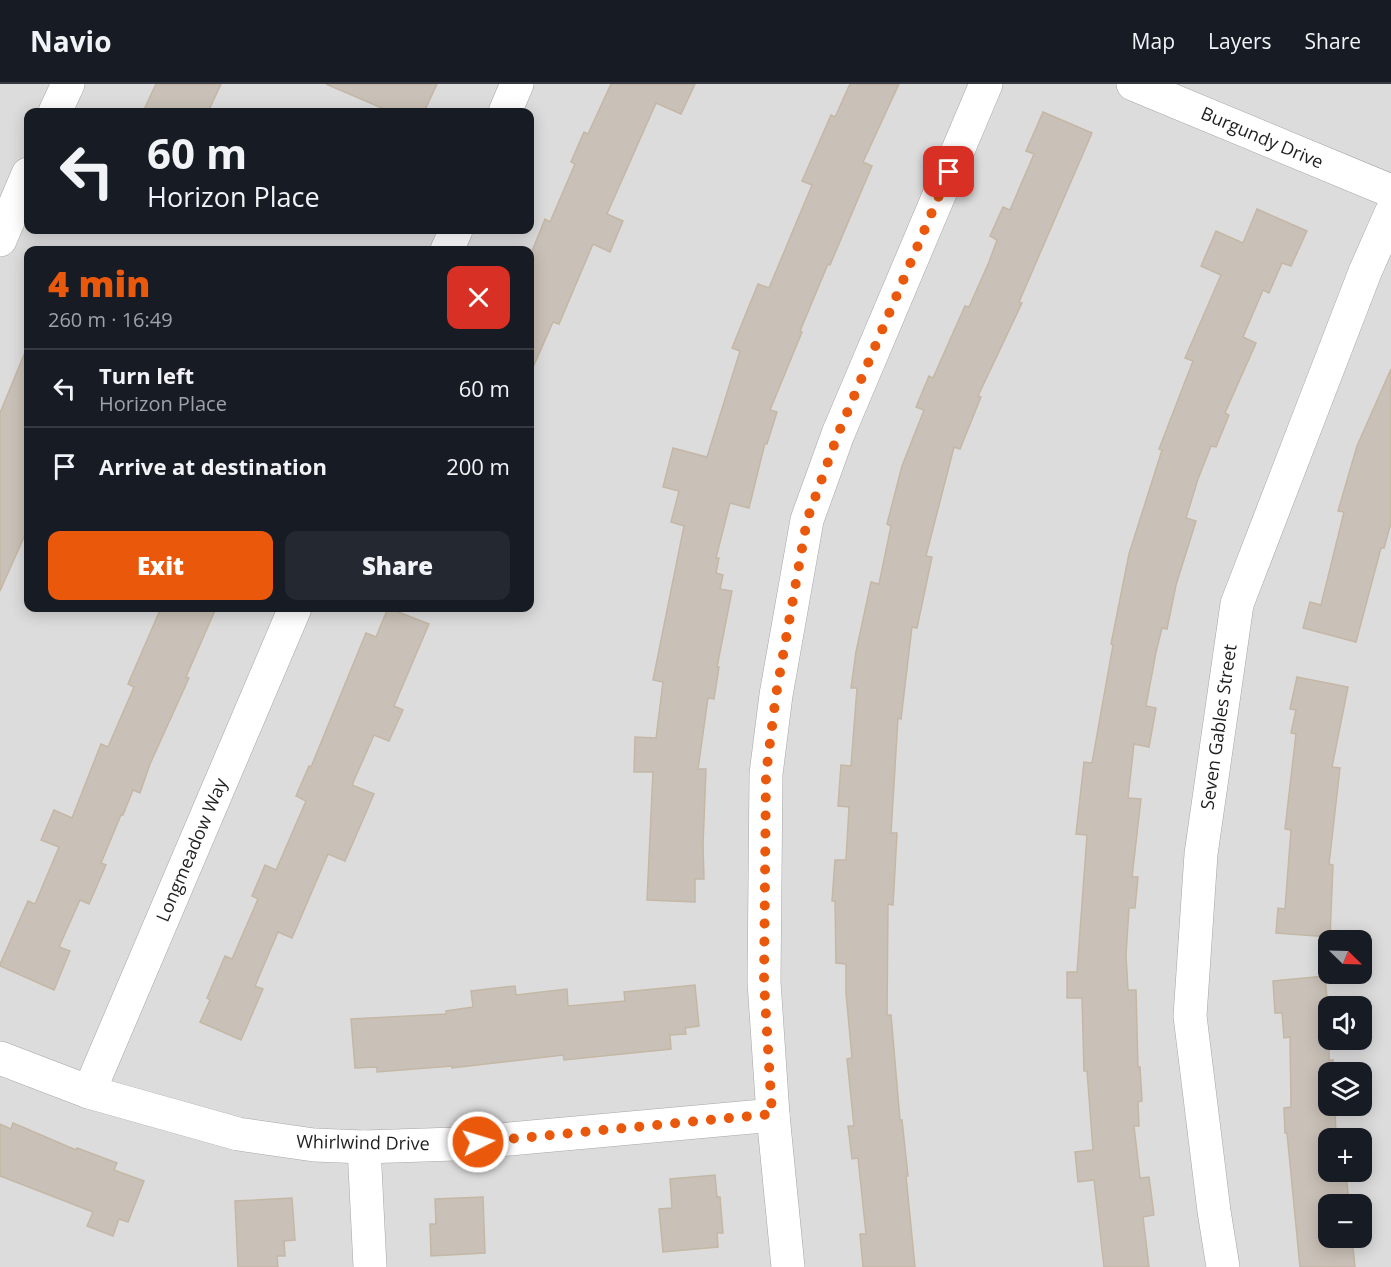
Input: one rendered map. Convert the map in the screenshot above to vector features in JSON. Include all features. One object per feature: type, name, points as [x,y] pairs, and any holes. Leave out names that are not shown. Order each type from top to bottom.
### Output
[{"type":"street","points":[[57,108],[68,84]]},
{"type":"street","points":[[507,108],[518,84]]},
{"type":"street","points":[[788,1267],[772,1114],[764,982],[766,774],[776,695],[807,520],[838,434],[986,84]]},
{"type":"street","name":"Burgundy Drive","points":[[1133,84],[1391,191]]},
{"type":"street","points":[[0,240],[24,183]]},
{"type":"street","name":"Seven Gables Street","points":[[1223,1267],[1190,1016],[1201,854],[1237,604],[1365,272],[1391,213]]},
{"type":"street","name":"Longmeadow Way","points":[[89,1092],[293,612]]},
{"type":"street","name":"Whirlwind Drive","points":[[0,1058],[89,1092],[238,1134],[314,1145],[364,1147],[455,1144],[772,1114]]},
{"type":"street","points":[[364,1147],[370,1267]]},
{"type":"shaded area","points":[[0,84],[1391,84],[1391,1267],[0,1267]]},
{"type":"building","points":[[156,84],[221,84],[210,108],[145,108]]},
{"type":"building","points":[[326,84],[437,84],[426,108],[382,108]]},
{"type":"building","points":[[611,84],[695,84],[681,114],[656,103],[607,214],[623,221],[610,252],[593,244],[559,324],[553,322],[534,365],[534,246],[545,219],[550,222],[575,164],[571,162],[584,132],[588,134]]},
{"type":"building","points":[[850,84],[899,84],[863,162],[872,166],[830,265],[828,264],[770,410],[777,412],[767,444],[765,443],[749,508],[730,503],[716,558],[719,558],[716,573],[723,575],[720,589],[732,591],[717,667],[719,667],[714,699],[708,698],[698,769],[706,769],[704,879],[695,879],[695,902],[647,900],[653,772],[634,772],[635,737],[656,738],[663,682],[653,680],[684,526],[671,522],[679,491],[663,487],[673,448],[707,457],[740,351],[732,348],[758,284],[769,288],[812,185],[802,181],[831,115],[835,117]]},
{"type":"building","points":[[1043,112],[1092,133],[1019,302],[1022,303],[978,396],[981,397],[960,449],[954,447],[926,556],[932,557],[917,628],[912,627],[901,719],[898,718],[891,833],[897,833],[893,905],[888,904],[887,1015],[891,1015],[915,1267],[863,1267],[860,1234],[866,1234],[858,1158],[852,1159],[848,1126],[854,1126],[847,1059],[852,1058],[846,993],[846,964],[836,963],[835,901],[832,901],[835,860],[846,860],[849,807],[838,806],[841,765],[851,766],[857,688],[851,688],[856,652],[871,582],[879,584],[891,526],[887,524],[902,466],[924,410],[916,407],[929,376],[933,378],[965,306],[969,307],[989,262],[997,240],[990,236],[1003,207],[1010,210],[1034,154],[1026,151]]},
{"type":"building","points":[[1257,209],[1307,231],[1291,266],[1282,263],[1269,293],[1263,290],[1243,337],[1256,343],[1225,413],[1229,415],[1216,447],[1211,446],[1186,518],[1196,521],[1176,585],[1167,629],[1162,628],[1156,652],[1146,706],[1156,708],[1149,747],[1134,744],[1128,798],[1141,799],[1132,877],[1138,877],[1135,908],[1129,908],[1126,955],[1128,990],[1136,990],[1138,1067],[1140,1067],[1142,1101],[1138,1102],[1139,1126],[1134,1126],[1140,1178],[1149,1177],[1154,1215],[1143,1217],[1149,1267],[1104,1267],[1094,1180],[1078,1182],[1075,1152],[1093,1150],[1087,1071],[1084,1071],[1082,998],[1067,998],[1067,972],[1077,972],[1087,835],[1076,834],[1084,762],[1092,763],[1113,645],[1111,644],[1129,554],[1162,450],[1159,449],[1193,361],[1185,358],[1221,275],[1201,266],[1216,231],[1243,243]]},
{"type":"building","points":[[24,355],[24,537],[0,591],[0,413]]},
{"type":"building","points":[[1391,369],[1391,523],[1384,548],[1381,548],[1356,642],[1303,628],[1310,602],[1321,605],[1344,512],[1338,511],[1357,446]]},
{"type":"building","points":[[159,612],[214,612],[140,793],[133,790],[123,815],[121,815],[101,863],[106,865],[89,904],[80,900],[59,947],[70,951],[54,990],[0,966],[0,964],[28,901],[35,904],[59,847],[41,840],[54,810],[72,818],[101,744],[108,747],[134,687],[128,684]]},
{"type":"building","points":[[386,612],[398,612],[429,624],[394,706],[403,710],[389,741],[374,735],[352,785],[374,794],[345,861],[328,854],[292,938],[278,932],[255,986],[263,989],[241,1040],[200,1022],[210,1000],[207,998],[225,956],[232,959],[258,899],[252,896],[265,865],[276,870],[306,801],[296,796],[309,766],[311,767],[366,633],[376,637]]},
{"type":"building","points":[[1297,677],[1348,687],[1332,767],[1340,768],[1329,864],[1333,865],[1330,930],[1318,930],[1318,936],[1276,933],[1278,908],[1285,909],[1291,830],[1285,829],[1296,734],[1291,733],[1296,710],[1290,709]]},
{"type":"building","points":[[1318,977],[1318,984],[1326,984],[1327,996],[1318,996],[1318,1050],[1329,1050],[1329,1060],[1333,1062],[1318,1062],[1318,1116],[1335,1116],[1336,1128],[1318,1128],[1318,1182],[1347,1182],[1348,1194],[1318,1194],[1318,1248],[1353,1248],[1355,1267],[1300,1267],[1287,1133],[1285,1133],[1284,1108],[1291,1107],[1290,1037],[1284,1038],[1282,1013],[1275,1013],[1273,981]]},
{"type":"building","points":[[695,985],[699,1026],[685,1028],[686,1034],[670,1035],[671,1049],[564,1060],[563,1055],[452,1068],[452,1066],[377,1072],[377,1067],[355,1068],[351,1019],[446,1014],[446,1011],[473,1007],[471,991],[515,986],[516,995],[567,989],[568,1006],[625,1001],[624,992]]},
{"type":"building","points":[[13,1123],[76,1150],[77,1148],[117,1163],[114,1170],[144,1181],[128,1222],[119,1219],[113,1236],[87,1226],[93,1212],[0,1176],[0,1124],[11,1129]]},
{"type":"building","points":[[715,1175],[717,1197],[720,1197],[723,1233],[717,1233],[718,1247],[663,1252],[659,1209],[672,1208],[670,1179]]},
{"type":"building","points":[[483,1197],[485,1253],[431,1256],[430,1224],[436,1224],[435,1199]]},
{"type":"building","points":[[292,1198],[295,1240],[284,1241],[285,1256],[277,1256],[278,1267],[238,1267],[235,1201]]},
{"type":"route","points":[[478,1142],[772,1114],[764,982],[766,774],[776,695],[807,520],[838,434],[949,172]]}]
